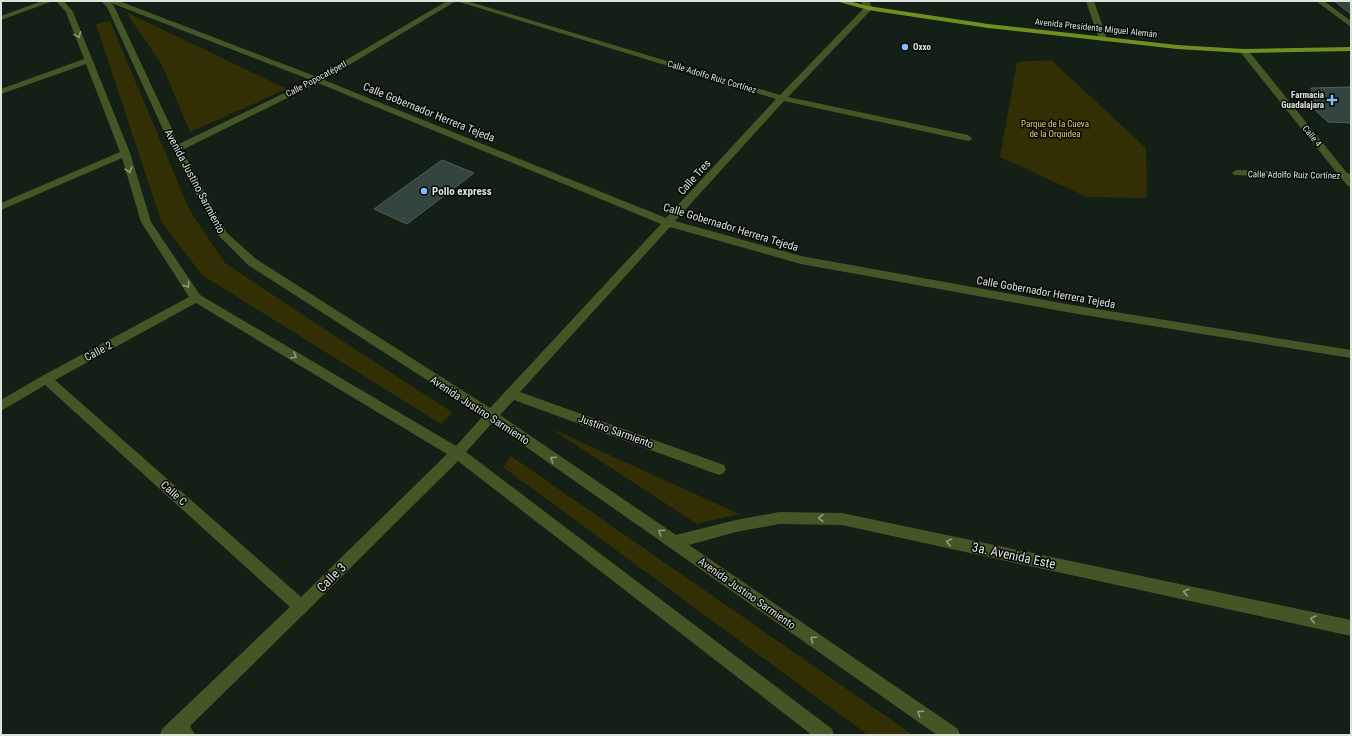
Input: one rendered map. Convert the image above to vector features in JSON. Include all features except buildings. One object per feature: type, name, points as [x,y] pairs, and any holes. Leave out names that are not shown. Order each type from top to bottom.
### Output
[{"type":"main road","name":"Avenida Presidente Miguel Alemán","points":[[840,1],[866,4],[988,26],[1177,47],[1244,51],[1351,49]]},
{"type":"street","points":[[1,18],[49,1]]},
{"type":"street","points":[[60,1],[70,12],[124,153],[146,222],[196,298],[457,454],[826,735]]},
{"type":"street","name":"Avenida Justino Sarmiento","points":[[105,1],[110,6],[177,149],[223,235],[252,262],[492,416],[952,735]]},
{"type":"street","name":"Calle Gobernador Herrera Tejeda","points":[[112,1],[318,80],[669,223],[801,260],[1072,309],[1351,354]]},
{"type":"street","name":"Calle Popocatépetl","points":[[177,149],[318,80],[452,1]]},
{"type":"street","name":"Calle Adolfo Ruiz Cortínez","points":[[460,1],[782,98],[968,138]]},
{"type":"street","points":[[1090,1],[1103,39]]},
{"type":"street","points":[[1320,1],[1351,25]]},
{"type":"street","name":"Calle Tres","points":[[492,416],[669,223],[866,4]]},
{"type":"street","name":"Calle 4","points":[[1244,51],[1348,176],[1351,184]]},
{"type":"street","points":[[1,92],[88,60]]},
{"type":"street","points":[[1,207],[124,153]]},
{"type":"street","name":"Calle Adolfo Ruiz Cortínez","points":[[1237,173],[1348,176]]},
{"type":"street","name":"Calle 2","points":[[1,406],[46,379],[196,298]]},
{"type":"street","name":"Calle C","points":[[46,379],[301,607]]},
{"type":"street","name":"Justino Sarmiento","points":[[512,394],[719,468]]},
{"type":"street","name":"Calle 3","points":[[178,732],[301,607],[457,454],[492,416]]},
{"type":"street","name":"3a. Avenida Este","points":[[675,542],[736,526],[779,518],[842,519],[1351,628]]},
{"type":"green space","points":[[126,12],[287,89],[190,132],[162,65]]},
{"type":"green space","points":[[110,21],[190,211],[225,263],[452,412],[441,424],[202,275],[161,221],[96,24]]},
{"type":"green space","name":"Parque de la Cueva de la Orquidea","points":[[1051,60],[1146,148],[1147,198],[1087,197],[1000,157],[1017,62]]},
{"type":"green space","points":[[550,428],[739,514],[697,524]]},
{"type":"green space","points":[[511,456],[913,735],[868,735],[503,467]]},
{"type":"place","name":"Oxxo","points":[[905,47]]},
{"type":"place","name":"Farmacia Guadalajara","points":[[1332,100]]},
{"type":"place","name":"Pollo express","points":[[424,191]]}]
